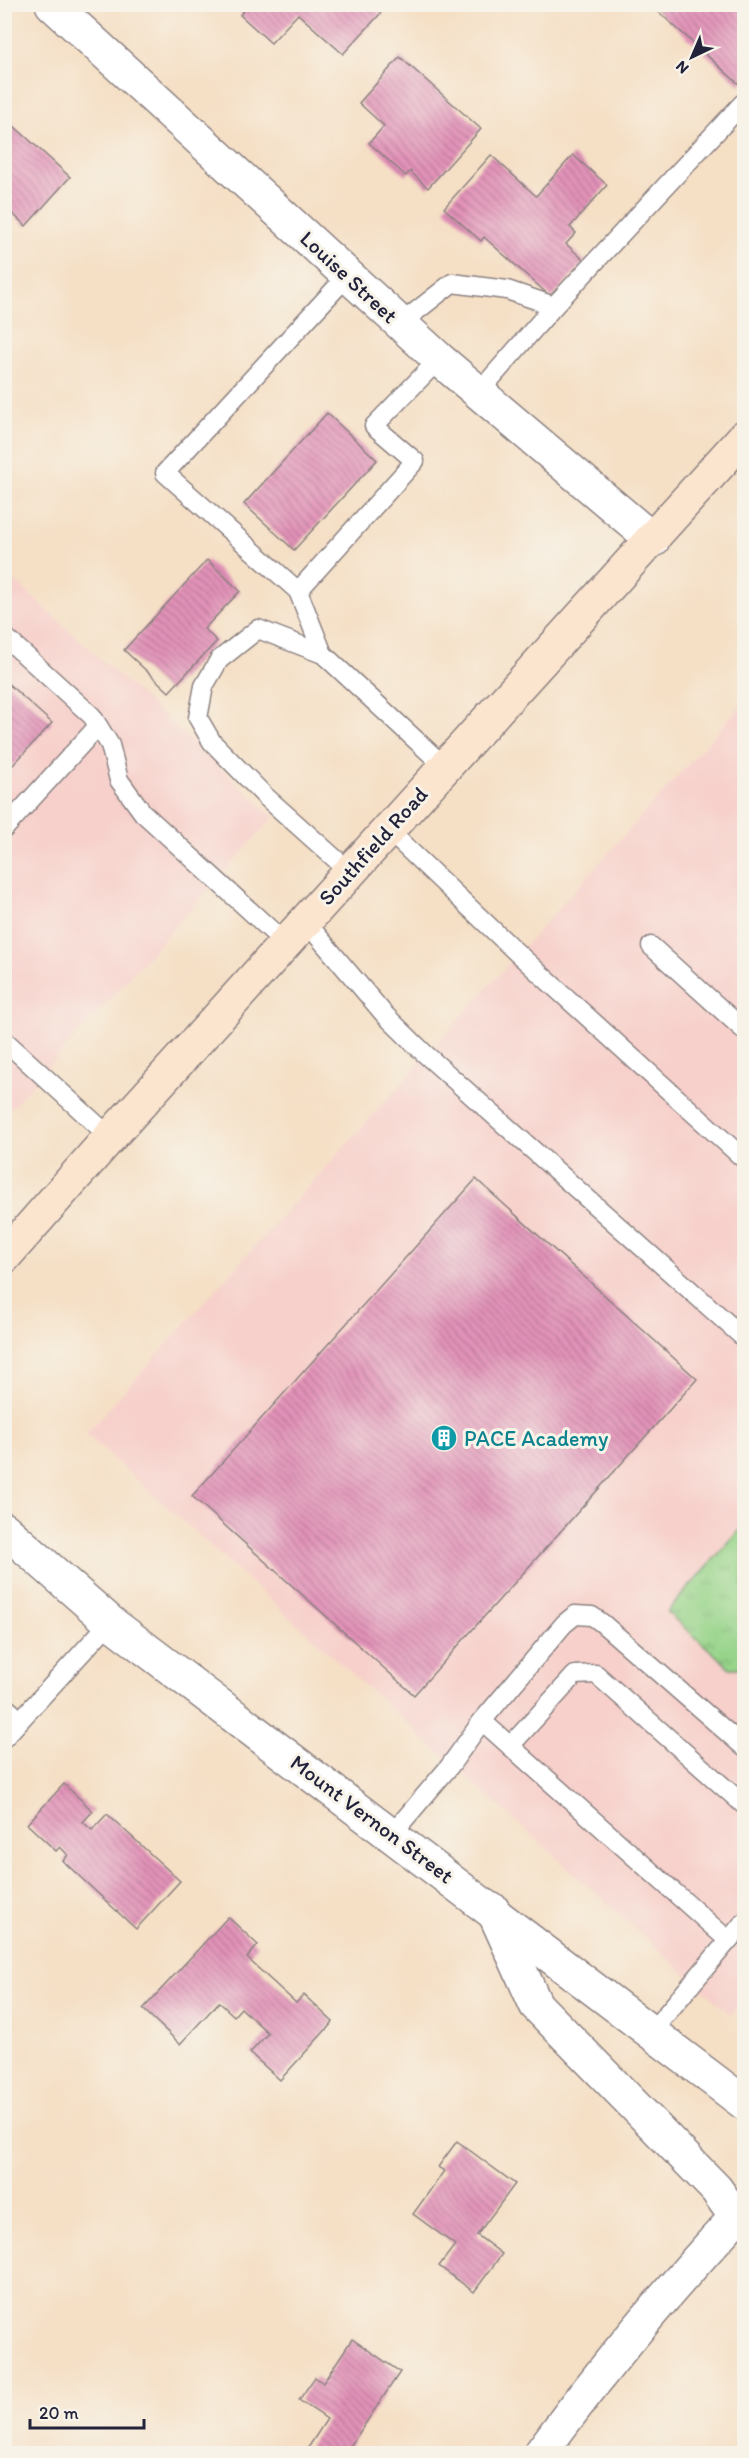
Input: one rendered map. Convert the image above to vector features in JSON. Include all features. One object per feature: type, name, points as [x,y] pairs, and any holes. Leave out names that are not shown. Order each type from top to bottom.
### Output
[{"type":"main road","name":"Southfield Road","points":[[4,1257],[744,437]]},
{"type":"street","name":"Louise Street","points":[[52,4],[439,359],[480,391],[653,540]]},
{"type":"street","name":"Mount Vernon Street","points":[[4,1529],[110,1622],[494,1910],[744,2103]]},
{"type":"street","points":[[494,1910],[536,2006],[716,2189],[740,2218],[613,2357],[540,2454]]},
{"type":"lane","points":[[480,391],[554,306],[743,103]]},
{"type":"lane","points":[[323,654],[298,591],[165,473],[348,275]]},
{"type":"lane","points":[[400,324],[452,283],[507,290],[554,306]]},
{"type":"lane","points":[[298,591],[415,460],[374,426],[439,359]]},
{"type":"lane","points":[[350,872],[265,796],[212,742],[198,718],[204,686],[219,660],[258,629],[323,654],[446,767]]},
{"type":"lane","points":[[4,636],[84,708],[110,745],[119,780],[143,813],[295,932],[430,1058],[744,1338]]},
{"type":"lane","points":[[4,829],[98,726]]},
{"type":"lane","points":[[388,830],[524,959],[744,1159]]},
{"type":"lane","points":[[651,946],[744,1030]]},
{"type":"lane","points":[[4,1040],[110,1137]]},
{"type":"lane","points":[[392,1834],[448,1767],[482,1721],[564,1624],[575,1615],[592,1616],[744,1746]]},
{"type":"lane","points":[[4,1738],[110,1622]]},
{"type":"lane","points":[[510,1746],[575,1675],[596,1674],[744,1805]]},
{"type":"lane","points":[[4,1706],[20,1720]]},
{"type":"lane","points":[[482,1721],[729,1941]]},
{"type":"lane","points":[[651,2032],[744,1922]]},
{"type":"shaded area","points":[[5,572],[274,817],[5,1115]]},
{"type":"shaded area","points":[[744,702],[744,2000],[731,2015],[86,1434]]},
{"type":"green space","points":[[744,1525],[744,1668],[730,1668],[667,1612]]},
{"type":"building","points":[[249,4],[371,4],[381,13],[343,54],[298,14],[271,43],[240,15]]},
{"type":"building","points":[[650,4],[738,4],[744,11],[744,79],[740,85]]},
{"type":"building","points":[[400,57],[481,129],[428,188],[410,171],[406,176],[369,143],[384,126],[359,103]]},
{"type":"building","points":[[4,117],[70,177],[26,226],[4,206]]},
{"type":"building","points":[[491,155],[536,196],[573,155],[607,185],[570,227],[576,233],[566,244],[585,261],[552,298],[484,237],[481,241],[444,208]]},
{"type":"building","points":[[327,413],[377,460],[294,550],[244,504]]},
{"type":"building","points":[[207,560],[240,591],[204,629],[217,641],[169,692],[124,650]]},
{"type":"building","points":[[4,680],[52,723],[13,765],[4,757]]},
{"type":"building","name":"PACE Academy","points":[[476,1179],[697,1379],[414,1695],[192,1496]]},
{"type":"building","points":[[64,1784],[93,1811],[83,1822],[92,1830],[107,1814],[180,1881],[136,1929],[63,1861],[68,1855],[60,1847],[56,1851],[27,1824]]},
{"type":"building","points":[[228,1917],[258,1945],[247,1958],[296,2003],[304,1995],[333,2022],[280,2080],[250,2053],[268,2033],[241,2008],[234,2016],[219,2002],[180,2044],[143,2009]]},
{"type":"building","points":[[457,2141],[515,2184],[477,2235],[502,2254],[474,2292],[439,2266],[455,2245],[413,2214],[444,2171],[438,2167]]},
{"type":"building","points":[[352,2339],[400,2372],[345,2454],[304,2454],[327,2419],[299,2400],[315,2377],[323,2383]]},
{"type":"place","name":"PACE Academy","points":[[444,1438]]}]
